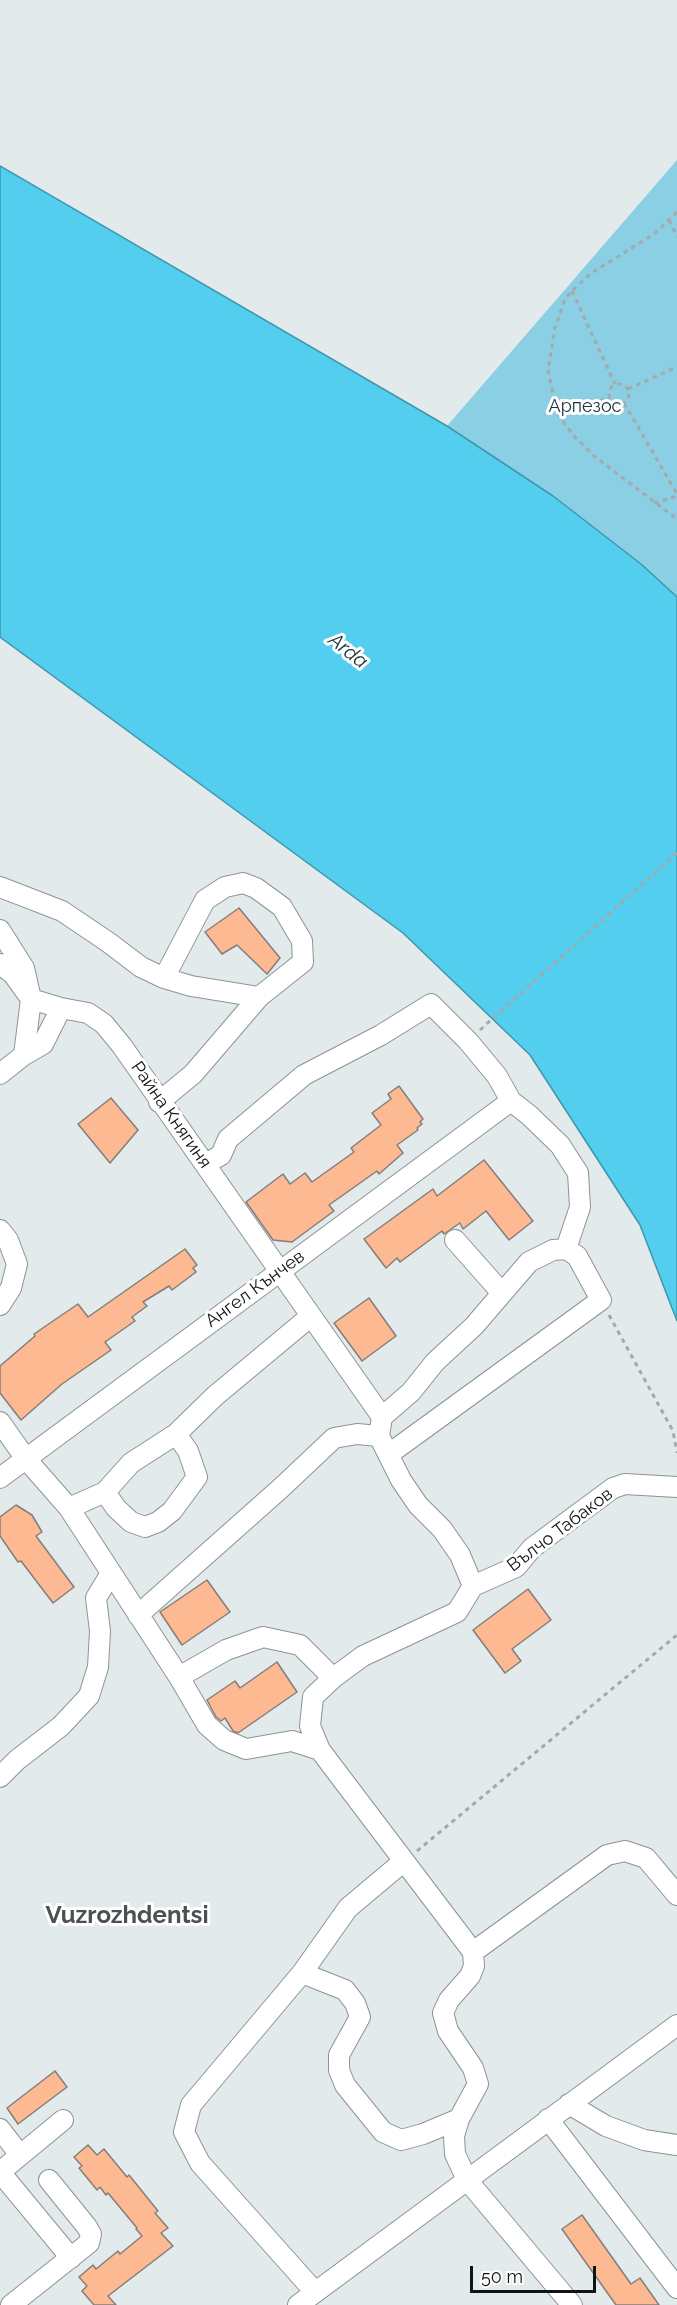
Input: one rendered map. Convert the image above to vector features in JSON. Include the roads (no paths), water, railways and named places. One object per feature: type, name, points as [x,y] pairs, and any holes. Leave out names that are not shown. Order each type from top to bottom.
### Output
[{"type":"street","points":[[159,1102],[193,1074],[259,997],[303,962],[302,941],[282,907],[256,888],[243,883],[225,887],[205,900],[164,978]]},
{"type":"street","points":[[0,887],[62,911],[141,967],[164,978],[190,986],[259,997]]},
{"type":"street","points":[[0,930],[24,968],[32,999],[24,1055]]},
{"type":"street","points":[[0,964],[13,974],[32,999]]},
{"type":"street","name":"Райна Княгиня","points":[[32,999],[61,1008],[87,1012],[104,1024],[122,1046],[159,1102],[206,1164],[311,1316],[381,1427],[388,1454],[401,1480],[418,1505],[442,1529],[460,1555],[473,1586]]},
{"type":"street","points":[[206,1164],[222,1155],[228,1139],[304,1076],[381,1035],[431,1004],[468,1041],[497,1076],[511,1101],[560,1145],[578,1173],[580,1207],[566,1249]]},
{"type":"street","points":[[0,1074],[24,1055],[43,1044],[61,1008]]},
{"type":"street","name":"Ангел Кънчев","points":[[0,1478],[511,1101]]},
{"type":"street","points":[[0,1230],[8,1240],[17,1264],[11,1288],[0,1305]]},
{"type":"street","points":[[455,1240],[501,1292]]},
{"type":"street","points":[[138,1615],[281,1488],[333,1438],[381,1427],[435,1362],[474,1326],[529,1262],[553,1250],[566,1249],[577,1256],[601,1300],[388,1454]]},
{"type":"street","points":[[69,1508],[105,1492],[131,1463],[176,1434],[215,1396],[311,1316]]},
{"type":"street","points":[[0,1422],[26,1459],[69,1508],[179,1677],[207,1725],[224,1740],[246,1749],[292,1741],[320,1750]]},
{"type":"street","points":[[105,1492],[116,1508],[131,1522],[145,1527],[158,1522],[172,1510],[197,1477],[188,1451],[176,1434]]},
{"type":"street","name":"Вълчо Табаков","points":[[473,1586],[516,1567],[532,1548],[613,1488],[626,1484],[677,1487]]},
{"type":"street","points":[[0,1777],[17,1760],[61,1726],[89,1696],[98,1667],[100,1631],[96,1598],[111,1573]]},
{"type":"street","points":[[473,1586],[457,1612],[363,1656],[333,1678],[313,1697],[310,1726],[320,1750],[473,1952],[474,1965],[470,1976],[449,2000],[442,2013],[448,2031],[473,2068],[478,2084],[459,2119],[454,2136],[455,2154],[467,2180],[572,2305]]},
{"type":"street","points":[[179,1677],[226,1650],[263,1637],[300,1645],[333,1678]]},
{"type":"street","points":[[473,1952],[607,1855],[625,1851],[646,1858],[677,1895]]},
{"type":"street","points":[[315,2292],[200,2163],[184,2132],[190,2105],[302,1973],[348,1908],[404,1862]]},
{"type":"street","points":[[302,1973],[345,1990],[355,2003],[360,2017],[339,2055],[339,2070],[345,2085],[383,2132],[401,2140],[423,2134],[459,2119]]},
{"type":"street","points":[[298,2305],[677,2025]]},
{"type":"street","points":[[569,2104],[606,2126],[644,2140],[677,2145]]},
{"type":"street","points":[[548,2119],[677,2288]]},
{"type":"street","points":[[63,2120],[0,2172],[71,2258]]},
{"type":"street","points":[[0,2128],[20,2155]]},
{"type":"street","points":[[11,2305],[89,2243],[91,2234],[49,2180]]},
{"type":"water","name":"Arda","points":[[0,166],[447,426],[553,496],[641,564],[677,597],[677,1321],[640,1225],[530,1055],[403,933],[0,637]]},
{"type":"district","name":"Vuzrozhdentsi","points":[[127,1916]]},
{"type":"park label","name":"Арпезос","points":[[585,407]]}]
